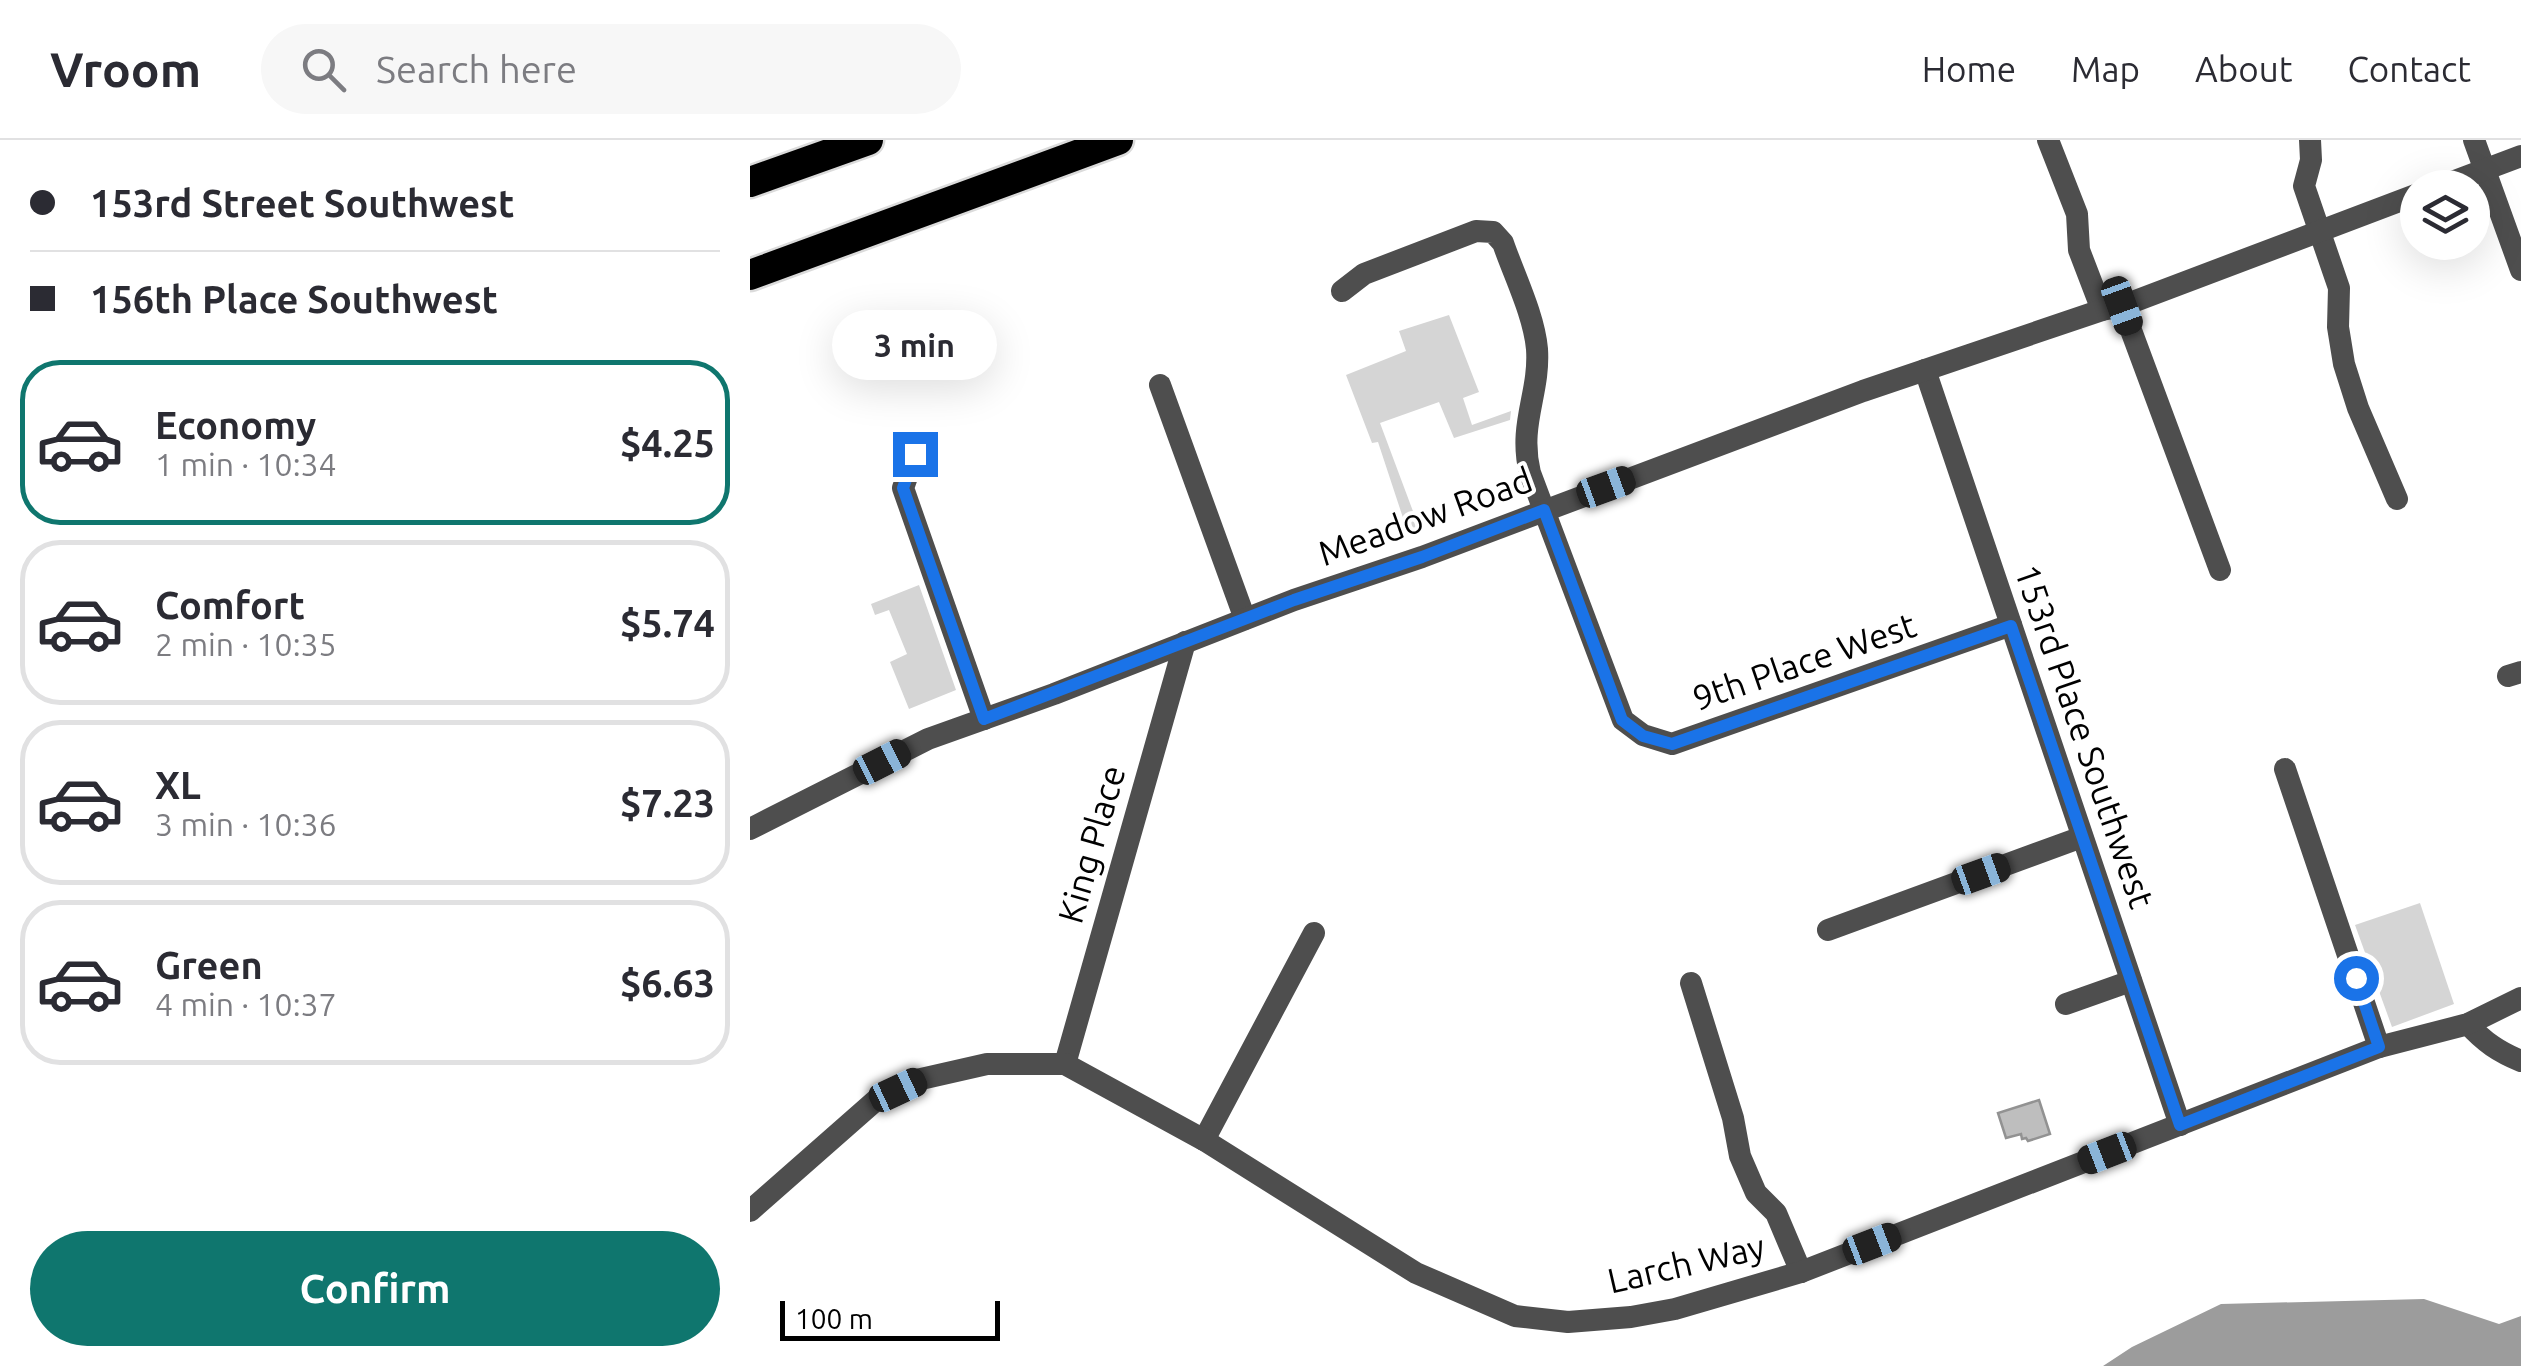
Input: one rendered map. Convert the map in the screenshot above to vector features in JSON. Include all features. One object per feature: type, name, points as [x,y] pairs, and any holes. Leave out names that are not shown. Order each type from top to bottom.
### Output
[{"type":"highway","points":[[750,182],[868,140]]},
{"type":"highway","points":[[750,276],[1118,140]]},
{"type":"street","points":[[2048,140],[2077,214],[2079,250],[2112,308],[2220,570]]},
{"type":"street","points":[[2310,140],[2311,160],[2304,186],[2339,288],[2338,327],[2344,364],[2358,408],[2397,499]]},
{"type":"street","points":[[2474,140],[2521,270]]},
{"type":"street","points":[[2486,169],[2521,156]]},
{"type":"street","name":"Meadow Road","points":[[750,828],[928,739],[1864,391],[2112,308],[2400,200]]},
{"type":"street","points":[[1342,291],[1364,274],[1476,232],[1493,232],[1503,244],[1534,330],[1536,366],[1524,440],[1530,474],[1544,510]]},
{"type":"street","name":"153rd Place Southwest","points":[[1925,370],[2180,1125]]},
{"type":"street","points":[[1160,385],[1245,619]]},
{"type":"street","points":[[915,454],[903,488],[984,719]]},
{"type":"street","name":"9th Place West","points":[[1544,510],[1622,720],[1643,736],[1672,744],[2011,626]]},
{"type":"street","name":"King Place","points":[[1065,1064],[1184,642]]},
{"type":"street","points":[[2285,770],[2379,1047]]},
{"type":"street","points":[[1828,930],[2082,838]]},
{"type":"street","points":[[1204,1140],[1314,933]]},
{"type":"street","points":[[2066,1004],[2131,981]]},
{"type":"street","points":[[1691,983],[1733,1118],[1740,1156],[1756,1193],[1776,1212],[1801,1272]]},
{"type":"street","name":"Larch Way","points":[[750,1211],[875,1101],[921,1080],[987,1064],[1065,1064],[1204,1140],[1416,1273],[1516,1316],[1568,1322],[1631,1317],[1675,1309],[1801,1272],[2379,1047],[2468,1024],[2521,998]]},
{"type":"street","points":[[2468,1024],[2484,1042],[2521,1061]]},
{"type":"shaded area","points":[[1449,315],[1479,392],[1463,398],[1472,425],[1511,411],[1510,420],[1454,438],[1439,402],[1380,423],[1420,530],[1408,533],[1378,442],[1372,443],[1346,375],[1406,351],[1399,331]]},
{"type":"shaded area","points":[[919,585],[956,690],[909,709],[890,662],[907,654],[889,610],[875,615],[871,604]]},
{"type":"shaded area","points":[[2420,903],[2454,1004],[2392,1027],[2355,925]]},
{"type":"shaded area","points":[[2424,1299],[2499,1324],[2521,1316],[2521,1366],[2103,1366],[2132,1347],[2221,1304]]},
{"type":"building","points":[[2039,1100],[2050,1134],[2028,1141],[2021,1134],[2006,1138],[1998,1113]]},
{"type":"route","points":[[915,454],[903,488],[984,719],[1294,600],[1544,510],[1622,720],[1643,736],[1672,744],[2011,626],[2180,1125],[2379,1047],[2356,978]]}]
